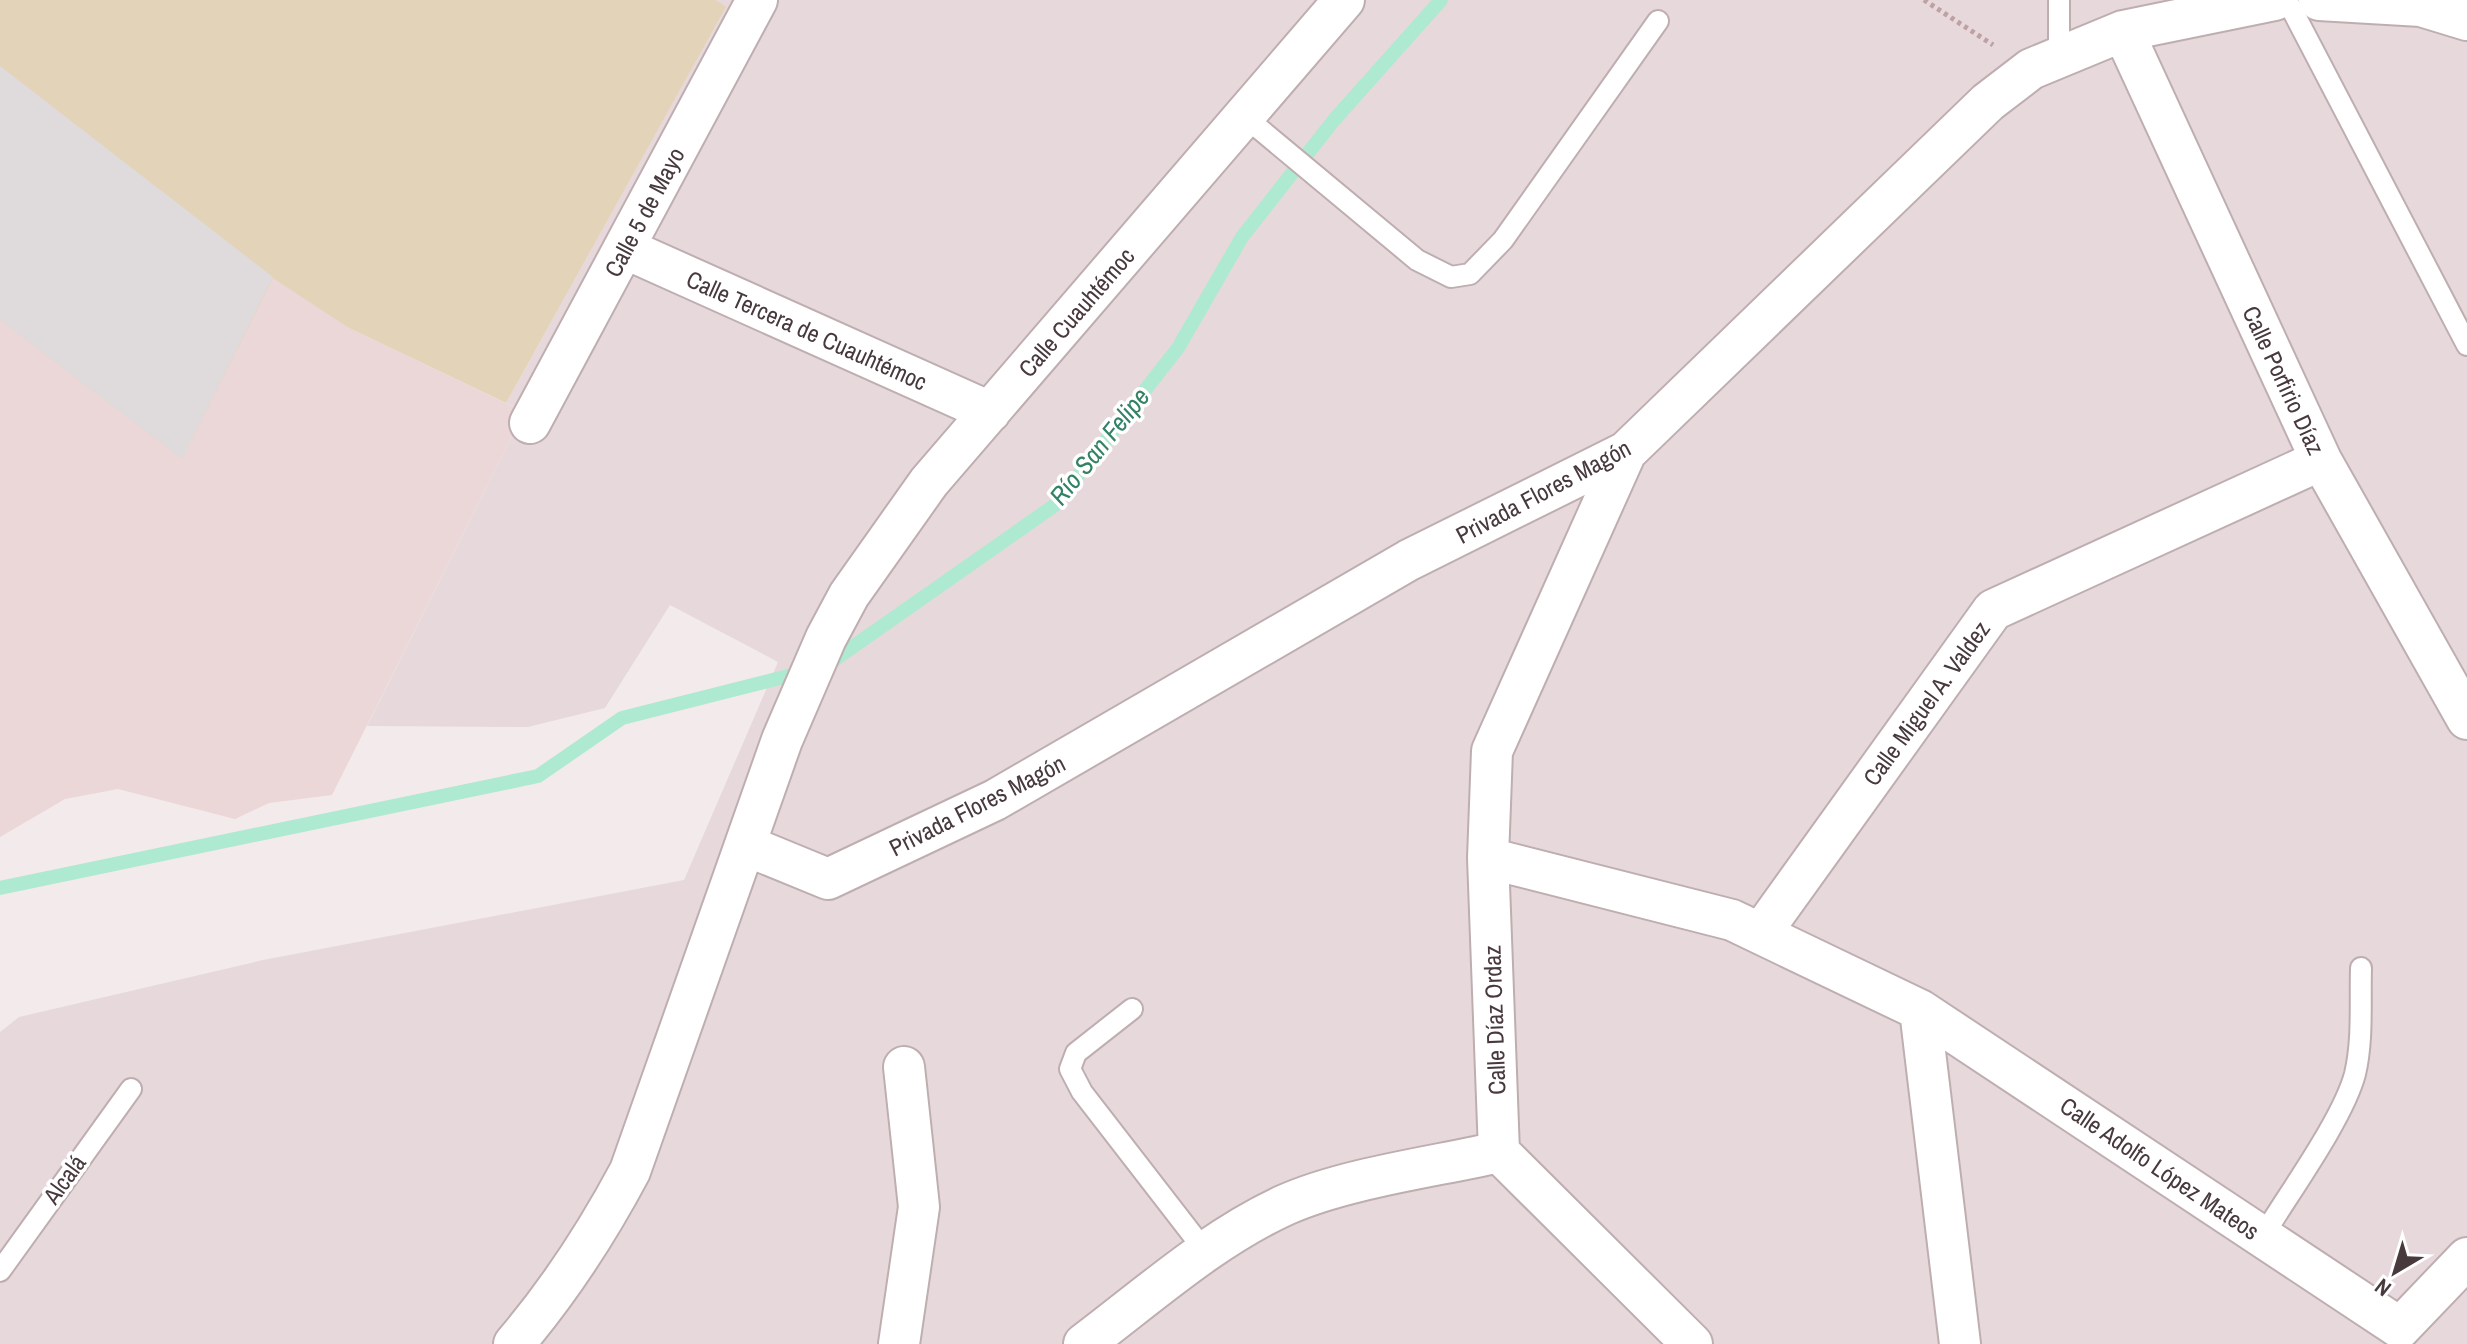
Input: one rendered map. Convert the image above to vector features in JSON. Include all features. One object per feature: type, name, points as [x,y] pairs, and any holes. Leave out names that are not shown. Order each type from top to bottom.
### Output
[{"type":"street","name":"Calle 5 de Mayo","points":[[530,423],[757,0]]},
{"type":"street","name":"Calle Cuauhtémoc","points":[[514,1344],[563,1283],[600,1227],[630,1171],[782,740],[826,638],[881,547],[929,482],[990,412],[1257,126],[1344,0]]},
{"type":"street","name":"Privada Flores Magón","points":[[745,845],[828,879],[995,800],[1409,560],[1626,452],[1988,102],[2031,69],[2123,31],[2275,0]]},
{"type":"street","points":[[2319,0],[2421,6],[2467,20]]},
{"type":"street","name":"Calle Porfirio Díaz","points":[[2123,31],[2321,460],[2467,719]]},
{"type":"street","name":"Calle Tercera de Cuauhtémoc","points":[[624,248],[990,412]]},
{"type":"street","name":"Calle Díaz Ordaz","points":[[1499,1152],[1488,858],[1492,751],[1626,452]]},
{"type":"street","name":"Calle Miguel A. Valdez","points":[[1761,933],[1993,610],[2321,460]]},
{"type":"street","name":"Calle Adolfo López Mateos","points":[[1488,858],[1732,920],[1920,1010],[2263,1236],[2401,1336]]},
{"type":"street","points":[[1920,1010],[1960,1344]]},
{"type":"street","points":[[899,1344],[919,1207],[904,1067]]},
{"type":"street","points":[[1084,1344],[1223,1238],[1287,1204],[1327,1191],[1499,1152],[1692,1344]]},
{"type":"street","points":[[2401,1336],[2467,1258]]},
{"type":"lane","points":[[2059,0],[2059,55]]},
{"type":"lane","points":[[2287,0],[2467,345]]},
{"type":"lane","points":[[1257,126],[1435,272],[1451,277],[1470,274],[1503,240],[1658,21]]},
{"type":"lane","points":[[2263,1236],[2346,1098],[2355,1073],[2359,1042],[2361,968]]},
{"type":"lane","points":[[1132,1009],[1076,1053],[1070,1069],[1082,1092],[1205,1251]]},
{"type":"lane","name":"Alcalá","points":[[0,1271],[131,1089]]},
{"type":"path","points":[[1924,0],[2001,50]]},
{"type":"shaded area","points":[[0,0],[716,0],[726,7],[506,403],[347,327],[273,278],[182,459],[0,320]]},
{"type":"shaded area","points":[[716,0],[2467,0],[2467,1344],[0,1344],[0,1032],[19,1017],[263,960],[684,880],[778,662],[670,605],[605,708],[528,727],[367,726],[524,412],[506,403],[725,8]]},
{"type":"shaded area","points":[[0,66],[273,277],[182,459],[0,320]]},
{"type":"shaded area","points":[[273,277],[347,327],[524,412],[332,795],[269,803],[235,819],[118,789],[65,799],[0,837],[0,320],[182,459]]},
{"type":"waterway","name":"Río San Felipe","points":[[824,667],[1055,505],[1178,348],[1242,237],[1334,120],[1441,0]]},
{"type":"waterway","points":[[0,888],[538,776],[622,718],[804,672]]}]
